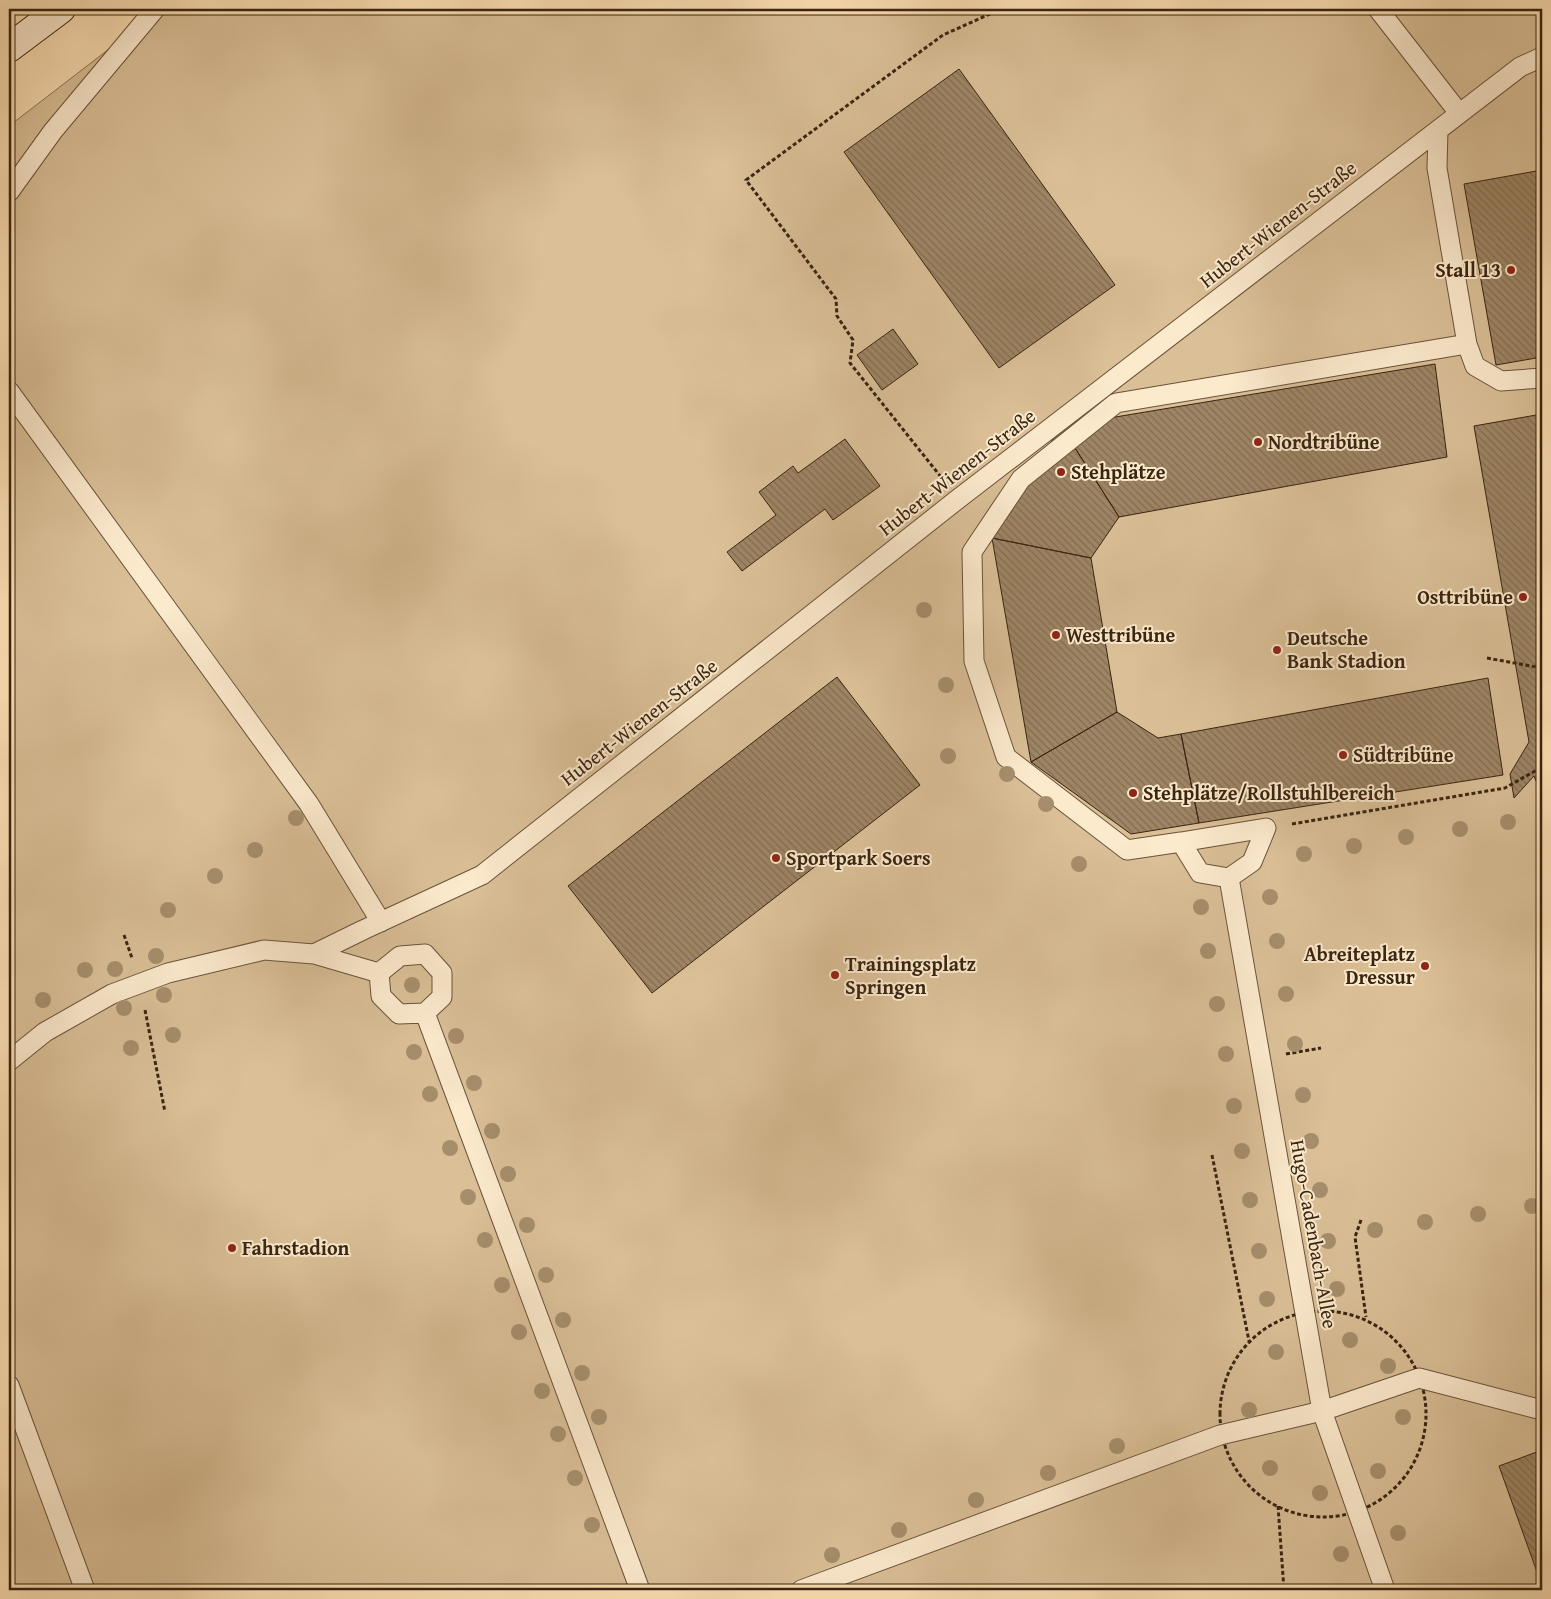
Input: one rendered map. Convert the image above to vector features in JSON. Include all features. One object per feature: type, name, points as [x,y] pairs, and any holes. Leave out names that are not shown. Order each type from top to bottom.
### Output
[{"type":"main road","points":[[9,48],[61,9]]},
{"type":"lane","points":[[9,192],[53,131],[156,9]]},
{"type":"lane","points":[[1378,9],[1459,113]]},
{"type":"lane","name":"Hubert-Wienen-Straße","points":[[314,954],[482,875],[958,499],[1459,113],[1520,67],[1542,57]]},
{"type":"lane","points":[[1438,130],[1437,168],[1467,344],[1475,366],[1501,381],[1542,378]]},
{"type":"lane","points":[[1266,828],[1127,850],[1006,757],[974,661],[972,552],[1021,479],[1116,403],[1467,344]]},
{"type":"lane","points":[[9,391],[309,804],[389,918]]},
{"type":"lane","points":[[1181,842],[1200,873],[1229,878],[1252,862],[1266,828]]},
{"type":"lane","name":"Hugo-Cadenbach-Allee","points":[[1229,878],[1322,1412],[1385,1590]]},
{"type":"lane","points":[[9,1061],[45,1032],[112,994],[168,973],[264,950],[314,954],[379,973]]},
{"type":"lane","points":[[426,954],[442,972],[442,996],[425,1013],[399,1014],[381,996],[379,973],[400,956],[426,954]]},
{"type":"lane","points":[[425,1013],[640,1590]]},
{"type":"lane","points":[[801,1590],[1220,1435],[1322,1412],[1419,1378],[1542,1410]]},
{"type":"lane","points":[[9,1384],[85,1590]]},
{"type":"path","points":[[958,499],[850,363],[853,340],[837,316],[836,299],[746,180],[943,35],[1001,9]]},
{"type":"path","points":[[1487,658],[1542,668]]},
{"type":"path","points":[[1266,828],[1505,788],[1542,767]]},
{"type":"path","points":[[124,934],[140,984],[165,1112]]},
{"type":"path","points":[[1260,1058],[1321,1048]]},
{"type":"path","points":[[1212,1155],[1249,1341]]},
{"type":"path","points":[[1361,1220],[1355,1237],[1366,1317]]},
{"type":"path","points":[[1278,1506],[1284,1590]]},
{"type":"shaded area","name":"Sportpark Soers","points":[[161,9],[1542,9],[1542,1590],[9,1590],[9,126]]},
{"type":"building","points":[[959,69],[1115,285],[999,368],[844,152]]},
{"type":"building","name":"Stall 13","points":[[1542,170],[1542,357],[1496,365],[1464,184]]},
{"type":"building","points":[[893,329],[918,364],[882,390],[857,355]]},
{"type":"building","name":"Nordtribüne","points":[[1435,364],[1447,457],[1119,517],[1061,426]]},
{"type":"building","name":"Osttribüne","points":[[1542,414],[1542,774],[1536,781],[1534,776],[1514,798],[1510,774],[1529,742],[1474,426]]},
{"type":"building","name":"Stehplätze","points":[[1061,426],[1119,517],[1091,558],[992,538]]},
{"type":"building","points":[[845,439],[880,486],[833,520],[825,509],[742,571],[727,552],[776,515],[759,492],[793,466],[798,473]]},
{"type":"building","name":"Westtribüne","points":[[992,538],[1091,558],[1117,712],[1031,762]]},
{"type":"building","points":[[837,677],[920,785],[652,993],[568,886]]},
{"type":"building","name":"Südtribüne","points":[[1488,678],[1503,775],[1199,823],[1181,734]]},
{"type":"building","name":"Stehplätze/Rollstuhlbereich","points":[[1117,712],[1158,738],[1181,734],[1199,823],[1131,834],[1031,762]]},
{"type":"building","points":[[1542,1450],[1542,1586],[1499,1466]]},
{"type":"place","name":"Stall 13","points":[[1511,270]]},
{"type":"place","name":"Nordtribüne","points":[[1258,442]]},
{"type":"place","name":"Stehplätze","points":[[1061,472]]},
{"type":"place","name":"Osttribüne","points":[[1523,597]]},
{"type":"place","name":"Westtribüne","points":[[1056,635]]},
{"type":"place","name":"Deutsche Bank Stadion","points":[[1277,650]]},
{"type":"place","name":"Südtribüne","points":[[1343,755]]},
{"type":"place","name":"Stehplätze/Rollstuhlbereich","points":[[1133,793]]},
{"type":"place","name":"Sportpark Soers","points":[[776,858]]},
{"type":"place","name":"Abreiteplatz Dressur","points":[[1425,966]]},
{"type":"place","name":"Trainingsplatz Springen","points":[[835,975]]},
{"type":"place","name":"Fahrstadion","points":[[232,1248]]}]
